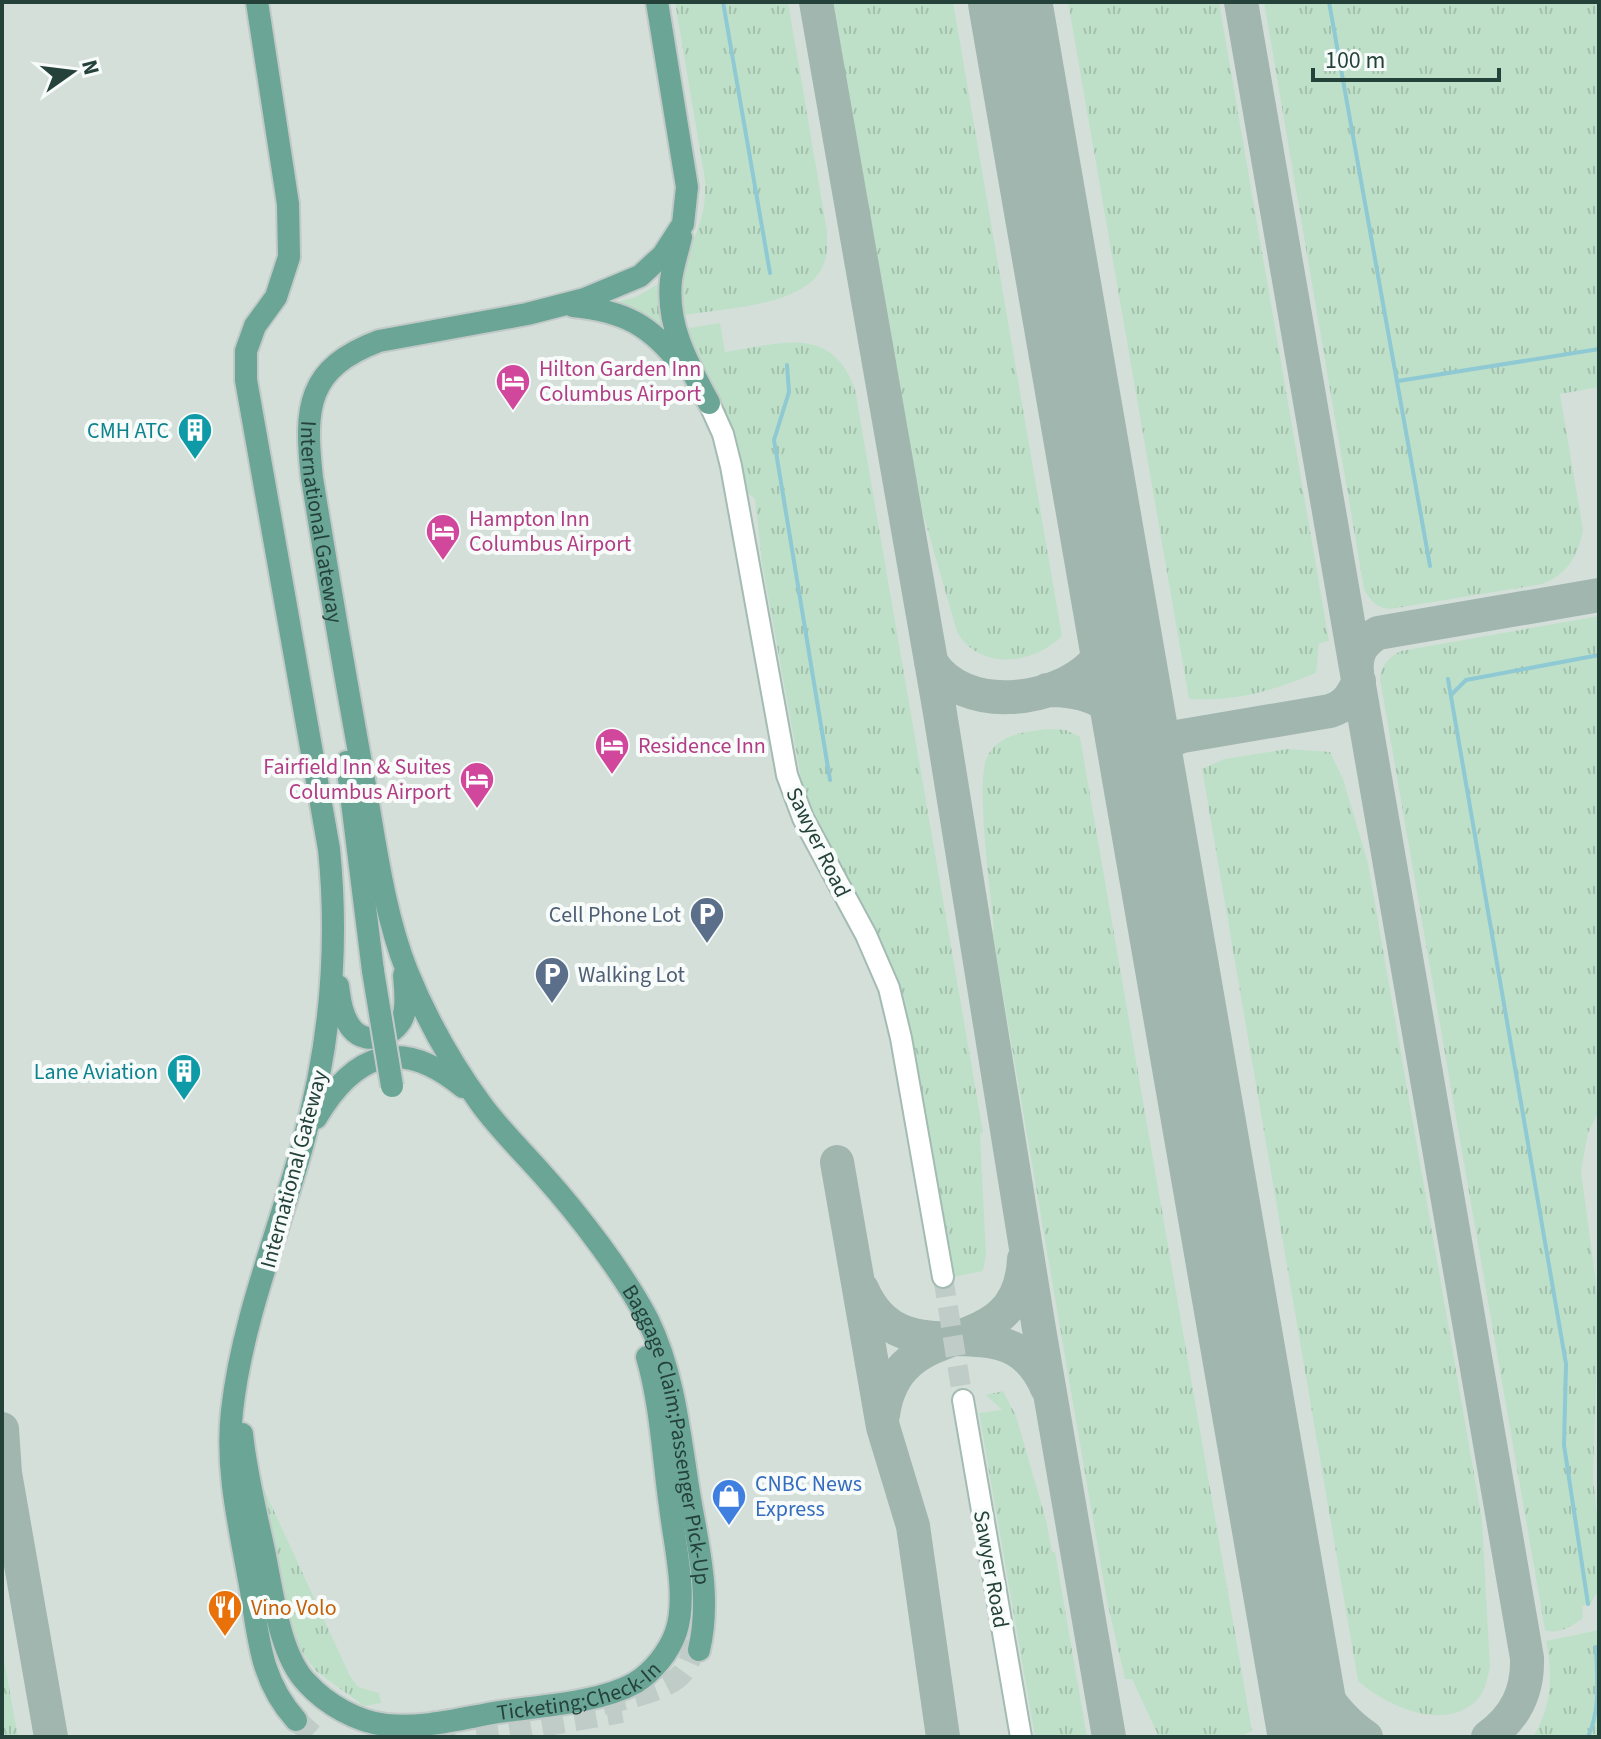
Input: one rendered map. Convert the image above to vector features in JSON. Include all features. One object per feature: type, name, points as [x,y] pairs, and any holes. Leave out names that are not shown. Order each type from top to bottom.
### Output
[{"type":"main road","name":"International Gateway","points":[[244,1347],[304,1142],[327,1031],[333,901],[327,836],[246,380],[246,351],[255,326],[276,297],[289,257],[288,204],[257,2]]},
{"type":"main road","name":"International Gateway","points":[[590,1233],[564,1198],[481,1104],[443,1046],[401,953],[376,846],[339,637],[312,478],[309,419],[323,377],[336,362],[356,350],[379,341],[565,304],[640,276],[663,255],[683,224],[687,197],[657,2]]},
{"type":"main road","points":[[683,224],[671,278],[672,312],[681,348],[709,403]]},
{"type":"main road","points":[[565,304],[604,309],[633,320],[673,355],[709,403]]},
{"type":"main road","points":[[339,637],[346,756],[373,971],[392,1086]]},
{"type":"main road","points":[[333,901],[339,996],[346,1020],[357,1034],[373,1037],[384,1035],[403,1018],[405,987],[401,953]]},
{"type":"main road","points":[[304,1142],[336,1088],[360,1067],[382,1058],[405,1057],[427,1062],[460,1084],[481,1104]]},
{"type":"main road","name":"Baggage Claim;Passenger Pick-Up","points":[[590,1233],[647,1318],[669,1383],[704,1583],[705,1618],[699,1650]]},
{"type":"main road","name":"Ticketing;Check-In","points":[[244,1347],[240,1397],[243,1447],[282,1629],[294,1665],[315,1692],[345,1711],[371,1722],[410,1726],[560,1703],[628,1686],[644,1677],[663,1656],[676,1631],[680,1606],[656,1394],[628,1303],[590,1233]]},
{"type":"main road","points":[[244,1347],[232,1412],[229,1446],[231,1481],[265,1671],[273,1689],[296,1720]]},
{"type":"street","name":"Sawyer Road","points":[[709,403],[723,434],[731,466],[787,775],[806,826],[880,963],[895,1011],[943,1277]]},
{"type":"street","name":"Sawyer Road","points":[[963,1400],[1021,1737]]},
{"type":"shaded area","points":[[2,2],[1599,2],[1599,1737],[2,1737]]},
{"type":"green space","points":[[675,2],[788,2],[827,231],[824,264],[812,281],[798,291],[761,304],[685,315],[680,312],[681,278],[704,207],[705,180]]},
{"type":"green space","points":[[831,2],[953,2],[1062,636],[1050,646],[1022,658],[1007,660],[979,653],[967,645],[957,632],[922,510],[917,481],[914,481]]},
{"type":"green space","points":[[1068,2],[1219,2],[1329,641],[1319,643],[1316,673],[1269,690],[1223,698],[1189,699]]},
{"type":"green space","points":[[1264,2],[1599,2],[1599,387],[1560,394],[1583,530],[1570,563],[1551,580],[1390,609],[1374,603],[1364,589]]},
{"type":"green space","points":[[660,283],[671,340],[608,304],[636,297]]},
{"type":"green space","points":[[720,323],[725,352],[784,343],[818,346],[832,354],[845,368],[855,389],[983,1132],[980,1134],[986,1254],[983,1271],[954,1277],[910,1025],[894,973],[882,943],[820,828],[803,789],[762,563],[755,499],[748,493],[734,437],[685,334],[689,328]]},
{"type":"green space","points":[[1599,616],[1599,1111],[1588,1133],[1581,1171],[1598,1320],[1593,1479],[1599,1531],[1599,1594],[1595,1595],[1591,1604],[1582,1606],[1583,1618],[1565,1629],[1550,1631],[1545,1630],[1380,679],[1386,662],[1401,651]]},
{"type":"green space","points":[[1066,730],[1080,737],[1252,1731],[1240,1737],[1159,1737],[1132,1679],[1125,1679],[1107,1601],[992,931],[983,814],[984,770],[992,749],[1015,735]]},
{"type":"green space","points":[[1288,749],[1330,752],[1343,779],[1368,863],[1482,1520],[1490,1667],[1485,1686],[1475,1702],[1462,1711],[1447,1715],[1414,1712],[1398,1706],[1358,1681],[1202,769],[1224,759]]},
{"type":"green space","points":[[1003,1391],[1016,1416],[1052,1552],[1055,1552],[1087,1737],[1035,1737],[979,1413],[1002,1410],[986,1395]]},
{"type":"green space","points":[[262,1485],[350,1676],[358,1687],[379,1693],[381,1703],[364,1706],[316,1671],[295,1639]]},
{"type":"green space","points":[[1599,1630],[1599,1737],[1533,1737],[1544,1714],[1549,1690],[1550,1666],[1546,1641]]},
{"type":"green space","points":[[2,1649],[18,1737],[2,1737]]},
{"type":"waterway","points":[[723,2],[770,273]]},
{"type":"waterway","points":[[1329,2],[1430,566]]},
{"type":"waterway","points":[[1398,381],[1599,349]]},
{"type":"waterway","points":[[787,365],[789,392],[774,440],[830,780]]},
{"type":"waterway","points":[[1451,695],[1466,680],[1599,655]]},
{"type":"waterway","points":[[1448,679],[1566,1364],[1564,1445],[1588,1604]]},
{"type":"waterway","points":[[1588,1737],[1597,1704],[1596,1647]]},
{"type":"taxiway","points":[[816,2],[939,707],[1039,1329],[1109,1737]]},
{"type":"taxiway","points":[[1241,2],[1527,1658],[1525,1681],[1518,1702],[1506,1721],[1488,1737]]},
{"type":"taxiway","points":[[931,662],[946,679],[964,690],[986,696],[1010,697],[1056,687],[1076,677],[1100,656],[1112,618],[1112,588]]},
{"type":"taxiway","points":[[1357,672],[1361,649],[1378,633],[1599,595]]},
{"type":"taxiway","points":[[1047,690],[1070,691],[1092,697],[1136,727],[1165,739],[1330,711],[1348,700],[1359,681]]},
{"type":"taxiway","points":[[1145,782],[1152,751],[1162,742],[1180,737]]},
{"type":"taxiway","points":[[837,1162],[883,1427],[913,1526],[943,1737]]},
{"type":"taxiway","points":[[883,1415],[893,1382],[910,1361],[932,1348],[981,1328],[1002,1314],[1017,1292],[1024,1259]]},
{"type":"taxiway","points":[[862,1289],[880,1317],[903,1332],[928,1337],[982,1340],[1007,1346],[1030,1360],[1047,1388]]},
{"type":"taxiway","points":[[2,1429],[5,1473],[51,1737]]},
{"type":"taxiway","points":[[1290,1621],[1319,1686],[1340,1714],[1366,1737]]},
{"type":"taxiway","points":[[1305,1737],[1306,1715]]},
{"type":"runway","points":[[1010,2],[1310,1737]]},
{"type":"tunnel","points":[[943,1277],[963,1400]]},
{"type":"tunnel","points":[[603,1704],[647,1693],[678,1678],[689,1661],[698,1629]]},
{"type":"tunnel","points":[[477,1737],[622,1712]]},
{"type":"tunnel","points":[[296,1720],[315,1737]]},
{"type":"tunnel","points":[[417,1737],[455,1731]]},
{"type":"place","name":"Hilton Garden Inn Columbus Airport","points":[[513,412]]},
{"type":"place","name":"CMH ATC","points":[[195,461]]},
{"type":"place","name":"Hampton Inn Columbus Airport","points":[[443,562]]},
{"type":"place","name":"Residence Inn","points":[[612,776]]},
{"type":"place","name":"Fairfield Inn & Suites Columbus Airport","points":[[477,810]]},
{"type":"place","name":"Cell Phone Lot","points":[[707,945]]},
{"type":"place","name":"Walking Lot","points":[[552,1005]]},
{"type":"place","name":"Lane Aviation","points":[[184,1102]]},
{"type":"place","name":"CNBC News Express","points":[[729,1527]]},
{"type":"place","name":"Vino Volo","points":[[225,1638]]}]
